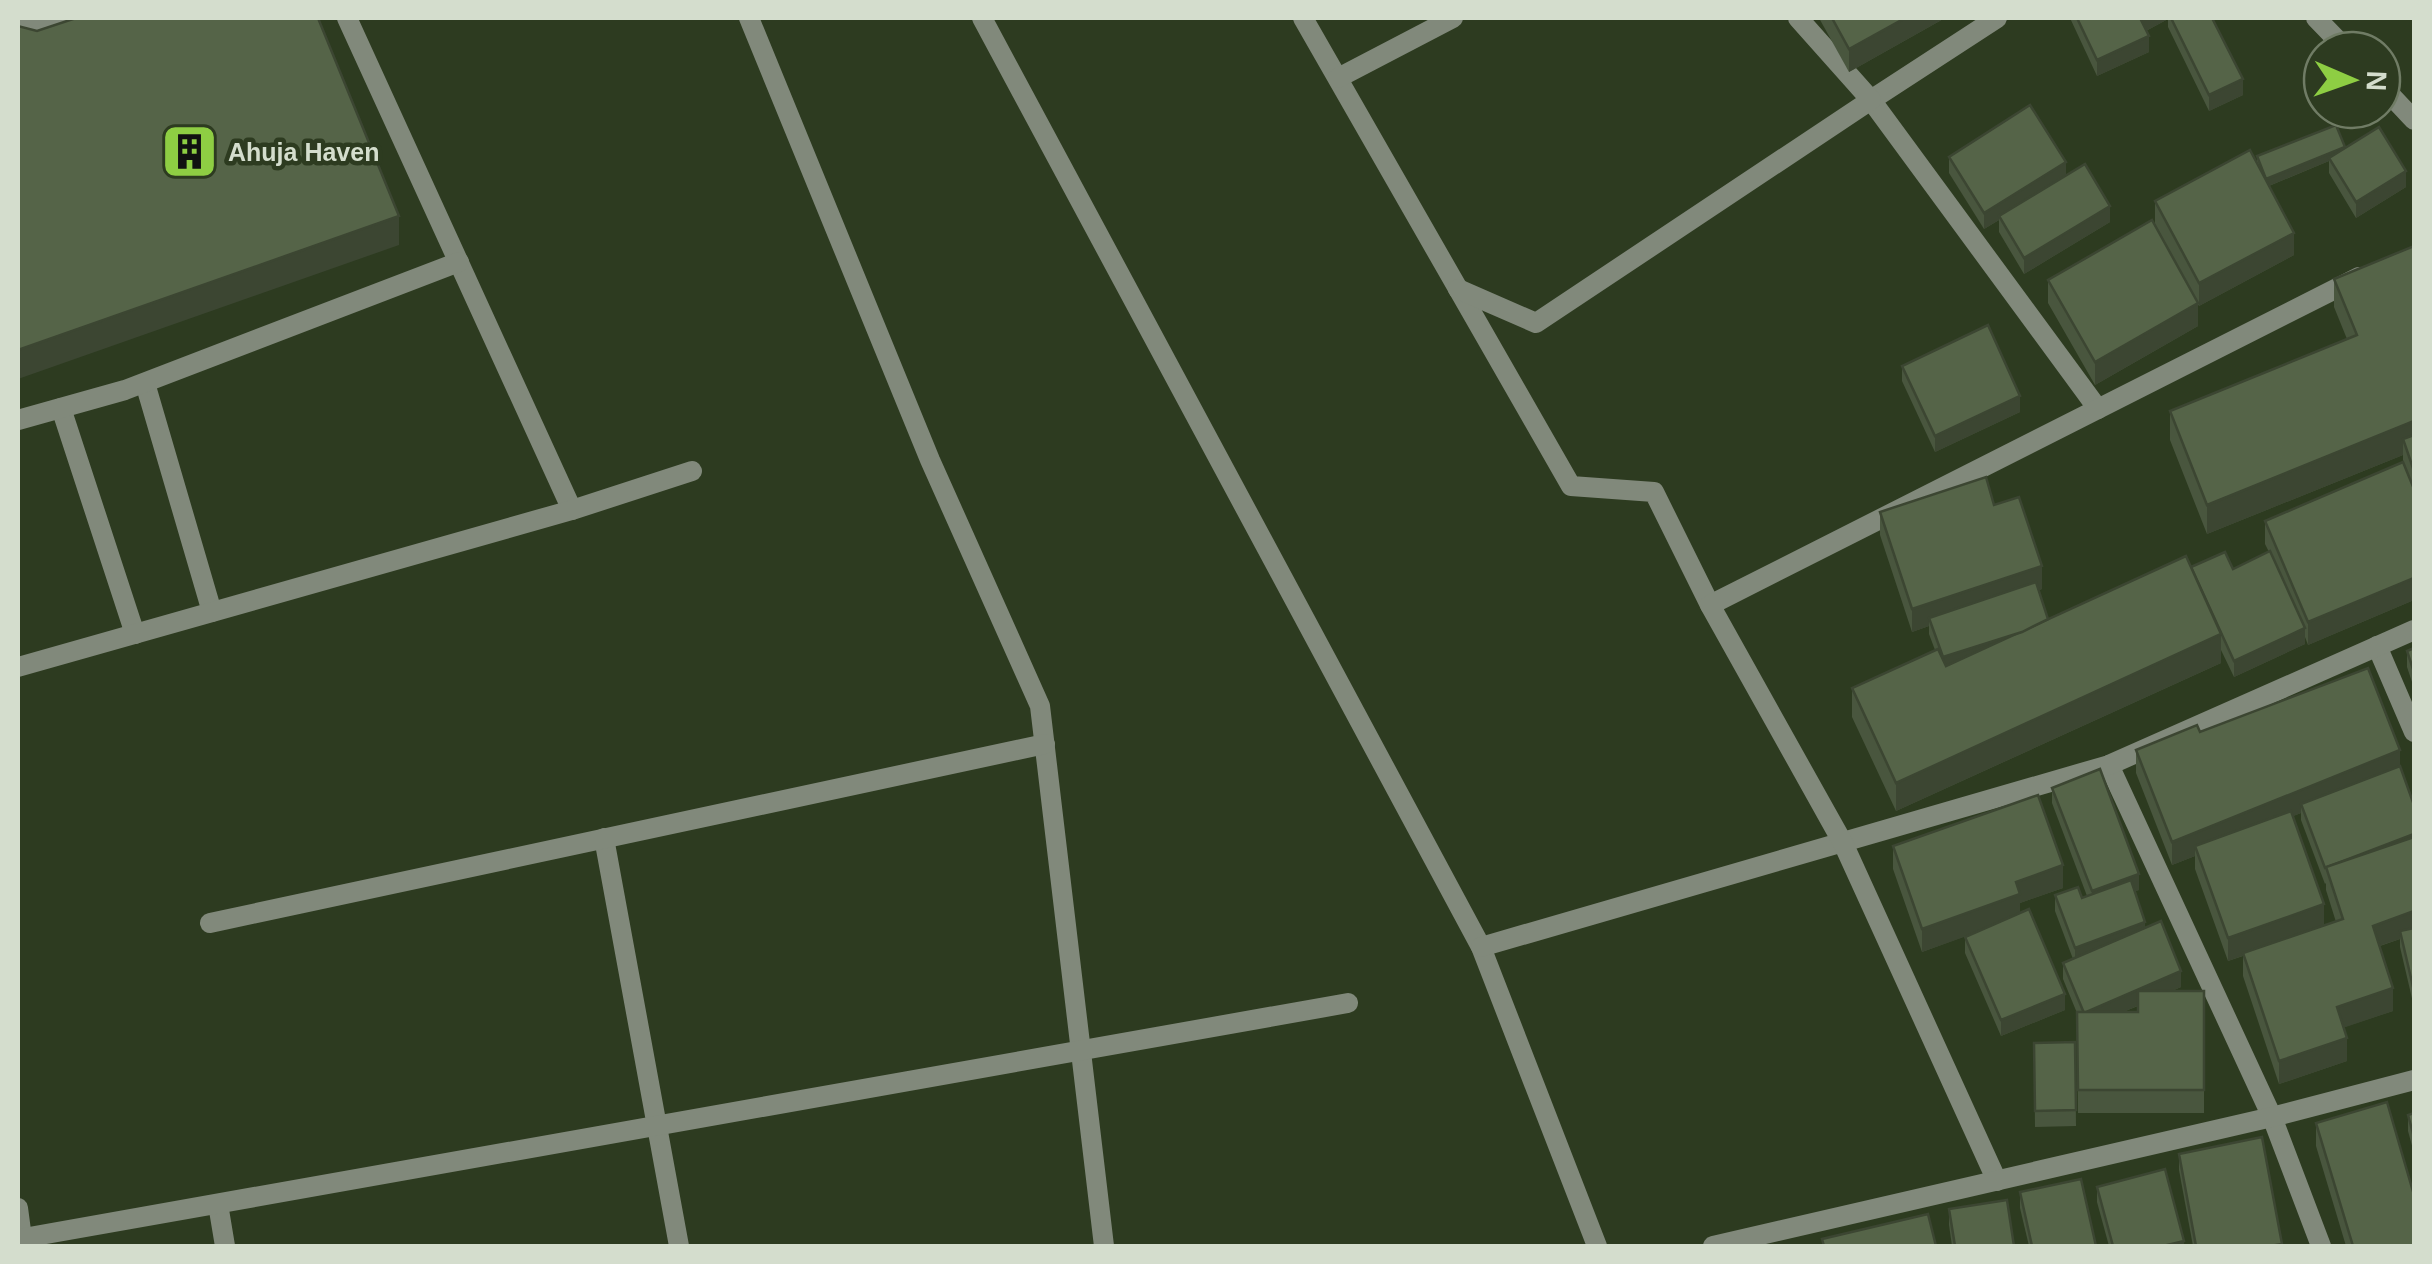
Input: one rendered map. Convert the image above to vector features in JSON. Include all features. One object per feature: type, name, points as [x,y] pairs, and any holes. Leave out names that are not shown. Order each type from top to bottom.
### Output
[{"type":"street","points":[[347,18],[572,510]]},
{"type":"street","points":[[749,18],[930,460],[1040,706],[1104,1246]]},
{"type":"street","points":[[982,18],[1481,947],[1597,1246]]},
{"type":"street","points":[[1303,18],[1571,486],[1654,492],[1710,605],[1843,843],[1997,1181]]},
{"type":"street","points":[[1338,78],[1453,18]]},
{"type":"street","points":[[1798,18],[1871,100],[2098,409]]},
{"type":"street","points":[[1458,289],[1536,323],[1997,18]]},
{"type":"street","points":[[18,30],[82,26]]},
{"type":"street","points":[[18,420],[145,382],[458,262]]},
{"type":"street","points":[[1710,605],[2379,267]]},
{"type":"street","points":[[145,382],[212,612]]},
{"type":"street","points":[[61,408],[135,634]]},
{"type":"street","points":[[18,667],[572,510],[692,472]]},
{"type":"street","points":[[1481,947],[2108,765],[2414,630]]},
{"type":"street","points":[[2378,646],[2414,732]]},
{"type":"street","points":[[210,922],[1045,744]]},
{"type":"street","points":[[2108,765],[2272,1117],[2321,1246]]},
{"type":"street","points":[[604,838],[678,1246]]},
{"type":"street","points":[[18,1208],[21,1241],[1348,1003]]},
{"type":"street","points":[[1712,1246],[2272,1117],[2414,1080]]},
{"type":"street","points":[[218,1204],[225,1246]]},
{"type":"building","name":"Ahuja Haven","points":[[76,18],[318,18],[399,216],[18,350],[18,26],[37,31]]},
{"type":"building","points":[[1832,18],[1905,18],[1849,49]]},
{"type":"building","points":[[2077,18],[2140,18],[2149,36],[2097,60]]},
{"type":"building","points":[[2171,18],[2212,18],[2243,79],[2209,95]]},
{"type":"building","points":[[2030,105],[2066,162],[1984,213],[1949,157]]},
{"type":"building","points":[[2323,130],[2338,130],[2345,147],[2266,179],[2257,156]]},
{"type":"building","points":[[2374,130],[2381,130],[2406,171],[2356,202],[2329,158]]},
{"type":"building","points":[[2250,150],[2294,233],[2199,283],[2155,201]]},
{"type":"building","points":[[2085,164],[2110,206],[2024,258],[1999,216]]},
{"type":"building","points":[[2152,220],[2198,303],[2095,362],[2048,280]]},
{"type":"building","points":[[2414,246],[2414,421],[2207,505],[2170,411],[2357,335],[2334,279]]},
{"type":"building","points":[[1988,325],[2020,396],[1935,436],[1902,366]]},
{"type":"building","points":[[2414,435],[2414,471],[2403,439]]},
{"type":"building","points":[[2403,462],[2414,489],[2414,578],[2308,622],[2265,521]]},
{"type":"building","points":[[1986,477],[1994,505],[2019,497],[2042,566],[1912,609],[1880,512]]},
{"type":"building","points":[[2270,551],[2305,628],[2234,661],[2191,567],[2225,552],[2233,569]]},
{"type":"building","points":[[2186,556],[2221,634],[1896,783],[1852,688],[1938,649],[1946,666]]},
{"type":"building","points":[[2036,582],[2048,619],[2022,632],[1943,657],[1929,618]]},
{"type":"building","points":[[2414,648],[2414,672],[2407,651]]},
{"type":"building","points":[[2368,668],[2400,750],[2172,842],[2136,750],[2197,725],[2200,732]]},
{"type":"building","points":[[2400,766],[2414,805],[2414,834],[2325,868],[2301,804]]},
{"type":"building","points":[[2100,769],[2139,874],[2092,891],[2052,788]]},
{"type":"building","points":[[2038,795],[2063,865],[2016,882],[2020,894],[1922,929],[1893,846]]},
{"type":"building","points":[[2291,811],[2324,904],[2228,938],[2195,846]]},
{"type":"building","points":[[2414,837],[2414,911],[2373,926],[2393,988],[2337,1007],[2347,1038],[2279,1061],[2243,953],[2343,919],[2326,867]]},
{"type":"building","points":[[2131,880],[2145,922],[2075,948],[2055,895],[2078,887],[2082,898]]},
{"type":"building","points":[[2029,909],[2065,994],[2001,1020],[1965,937]]},
{"type":"building","points":[[2161,921],[2181,971],[2084,1013],[2063,963]]},
{"type":"building","points":[[2414,928],[2414,991],[2400,931]]},
{"type":"building","points":[[2138,991],[2204,991],[2204,1090],[2078,1090],[2077,1012],[2138,1012]]},
{"type":"building","points":[[2075,1042],[2076,1110],[2035,1111],[2034,1043]]},
{"type":"building","points":[[2387,1102],[2414,1195],[2414,1246],[2353,1246],[2316,1123]]},
{"type":"building","points":[[2414,1113],[2414,1137],[2408,1115]]},
{"type":"building","points":[[2262,1137],[2282,1244],[2196,1246],[2179,1154]]},
{"type":"building","points":[[2165,1169],[2184,1241],[2163,1246],[2113,1246],[2097,1187]]},
{"type":"building","points":[[2081,1179],[2096,1246],[2032,1246],[2020,1192]]},
{"type":"building","points":[[2007,1200],[2014,1246],[1955,1246],[1949,1209]]},
{"type":"building","points":[[1928,1214],[1936,1246],[1824,1246],[1822,1239]]},
{"type":"place","name":"Ahuja Haven","points":[[189,152]]}]
